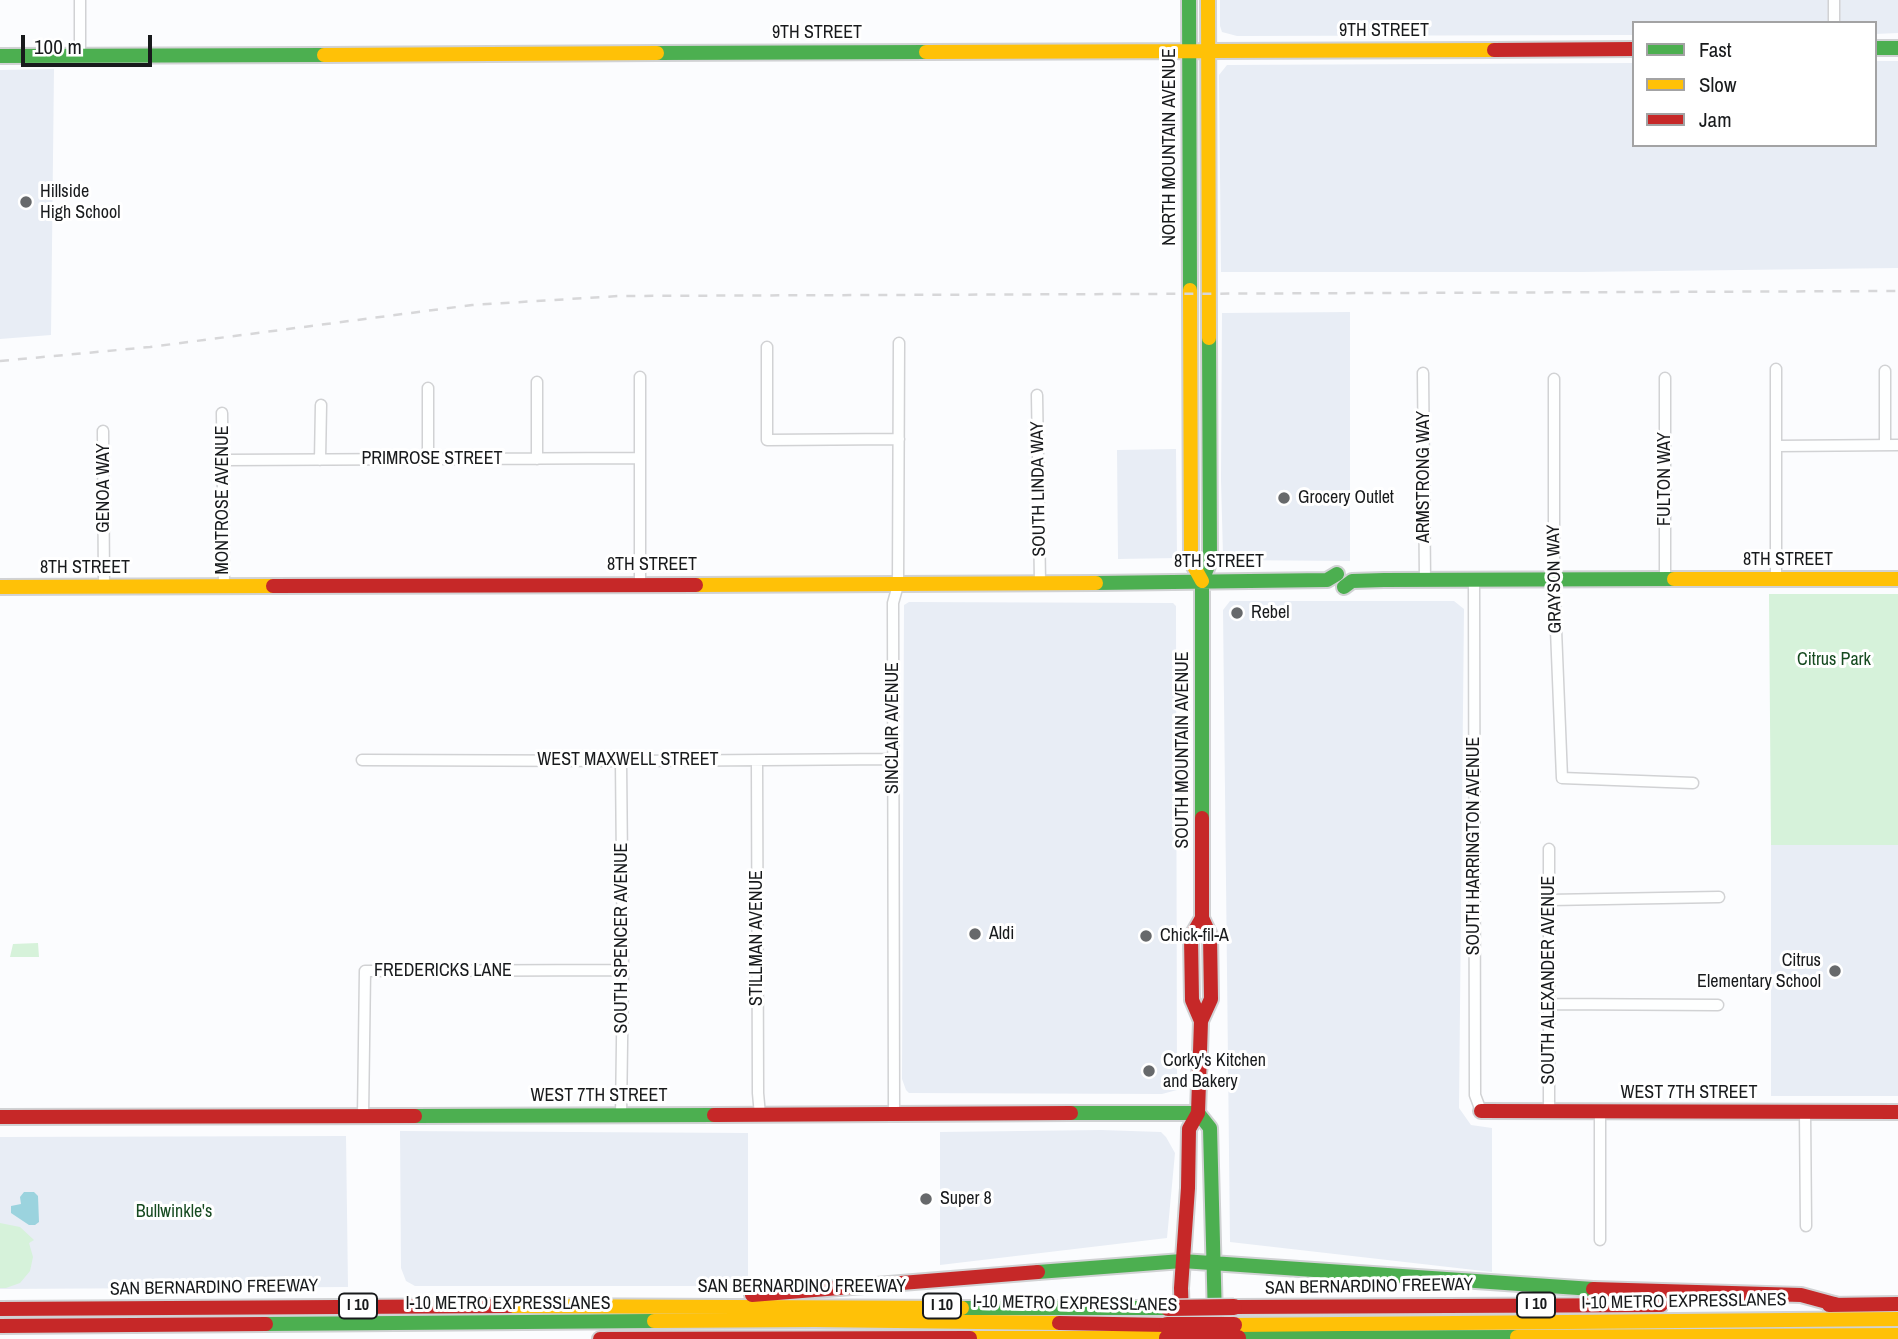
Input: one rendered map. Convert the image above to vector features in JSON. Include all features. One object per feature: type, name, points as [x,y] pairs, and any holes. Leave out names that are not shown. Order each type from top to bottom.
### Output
[{"type":"main road","name":"NORTH MOUNTAIN AVENUE","points":[[1189,0],[1189,293]]},
{"type":"main road","points":[[1208,0],[1209,267]]},
{"type":"main road","points":[[1877,48],[1898,48]]},
{"type":"main road","name":"9TH STREET","points":[[0,57],[1632,49]]},
{"type":"main road","points":[[1189,121],[1198,155],[1198,177],[1209,185]]},
{"type":"main road","points":[[1190,184],[1199,193],[1199,240],[1209,267]]},
{"type":"main road","name":"SOUTH MOUNTAIN AVENUE","points":[[1172,1334],[1182,1261],[1188,1188],[1189,1129],[1198,1113],[1202,1021],[1192,1000],[1191,937],[1202,918],[1202,581],[1209,561],[1209,267]]},
{"type":"main road","name":"SOUTH MOUNTAIN AVENUE","points":[[1189,293],[1191,561],[1202,581]]},
{"type":"main road","points":[[1189,325],[1195,334],[1198,347],[1198,433],[1202,438],[1209,439]]},
{"type":"main road","points":[[1191,446],[1199,455],[1200,473],[1209,499]]},
{"type":"main road","name":"8TH STREET","points":[[0,587],[1304,580],[1312,587],[1340,581],[1375,587],[1384,580],[1898,579]]},
{"type":"main road","name":"WEST 7TH STREET","points":[[1481,1111],[1898,1112]]},
{"type":"main road","name":"SOUTH MOUNTAIN AVENUE","points":[[1198,1113],[1210,1128],[1215,1339]]},
{"type":"main road","name":"WEST 7TH STREET","points":[[0,1117],[1198,1113]]},
{"type":"main road","points":[[716,1306],[753,1295],[860,1289],[945,1279],[1182,1261],[1632,1292],[1801,1295],[1838,1305]]},
{"type":"main road","points":[[1553,1304],[1664,1320]]},
{"type":"main road","name":"SAN BERNARDINO FREEWAY","points":[[0,1309],[336,1306],[1168,1308],[1898,1304]]},
{"type":"main road","points":[[815,1320],[927,1306]]},
{"type":"main road","name":"I-10 METRO EXPRESSLANES","points":[[600,1339],[1172,1334],[1664,1320],[1898,1319]]},
{"type":"main road","name":"I-10 METRO EXPRESSLANES","points":[[0,1326],[815,1320],[1172,1334]]},
{"type":"main road","name":"I-10 METRO EXPRESSLANES","points":[[1236,1332],[1623,1336],[1898,1335]]},
{"type":"main road","points":[[1587,1339],[1623,1336]]},
{"type":"street","points":[[79,56],[80,0]]},
{"type":"street","points":[[1834,0],[1834,21]]},
{"type":"street","name":"SINCLAIR AVENUE","points":[[894,1114],[893,603],[898,584],[899,343]]},
{"type":"street","points":[[767,347],[767,440],[899,439]]},
{"type":"street","points":[[1776,369],[1776,580]]},
{"type":"street","points":[[1885,372],[1885,445]]},
{"type":"street","name":"ARMSTRONG WAY","points":[[1423,373],[1425,580]]},
{"type":"street","points":[[640,377],[640,584]]},
{"type":"street","name":"FULTON WAY","points":[[1665,378],[1665,580]]},
{"type":"street","name":"GRAYSON WAY","points":[[1554,379],[1554,580],[1562,778],[1693,783]]},
{"type":"street","points":[[537,382],[537,459]]},
{"type":"street","points":[[428,388],[428,459]]},
{"type":"street","name":"SOUTH LINDA WAY","points":[[1037,395],[1040,582]]},
{"type":"street","points":[[320,460],[321,405]]},
{"type":"street","name":"MONTROSE AVENUE","points":[[222,413],[223,586]]},
{"type":"street","name":"GENOA WAY","points":[[103,431],[104,587]]},
{"type":"street","points":[[1776,446],[1898,445]]},
{"type":"street","name":"PRIMROSE STREET","points":[[223,460],[640,458]]},
{"type":"street","name":"SOUTH HARRINGTON AVENUE","points":[[1474,580],[1475,1095],[1481,1111]]},
{"type":"street","name":"WEST MAXWELL STREET","points":[[362,760],[893,759]]},
{"type":"street","name":"SOUTH SPENCER AVENUE","points":[[621,761],[621,1115]]},
{"type":"street","name":"STILLMAN AVENUE","points":[[757,761],[760,1115]]},
{"type":"street","name":"SOUTH ALEXANDER AVENUE","points":[[1549,849],[1549,1112]]},
{"type":"street","points":[[1549,900],[1719,897]]},
{"type":"street","name":"FREDERICKS LANE","points":[[363,1116],[365,971],[623,971]]},
{"type":"street","points":[[1549,1004],[1718,1005]]},
{"type":"street","points":[[1600,1112],[1600,1240]]},
{"type":"street","points":[[1805,1112],[1806,1226]]},
{"type":"shaded area","points":[[1220,0],[1898,0],[1898,33],[1877,34],[1877,21],[1632,21],[1632,35],[1237,36],[1222,32]]},
{"type":"shaded area","points":[[1877,61],[1898,61],[1898,268],[1582,272],[1221,272],[1219,75],[1227,65],[1632,63],[1632,147],[1877,147]]},
{"type":"shaded area","name":"Hillside High School","points":[[54,69],[51,335],[0,339],[0,70]]},
{"type":"shaded area","points":[[1350,312],[1350,561],[1226,560],[1223,556],[1221,480],[1222,313]]},
{"type":"shaded area","points":[[1176,449],[1177,558],[1118,559],[1117,450]]},
{"type":"shaded area","points":[[1230,601],[1454,601],[1464,609],[1459,1108],[1471,1125],[1492,1128],[1492,1272],[1230,1242],[1223,610]]},
{"type":"shaded area","points":[[909,602],[1173,603],[1176,606],[1177,1090],[1162,1094],[909,1093],[906,1090],[902,1079],[904,605]]},
{"type":"shaded area","name":"Citrus Elementary School","points":[[1771,845],[1898,845],[1898,1096],[1771,1096]]},
{"type":"shaded area","points":[[400,1131],[748,1133],[748,1286],[415,1286],[406,1281],[401,1268]]},
{"type":"shaded area","points":[[940,1132],[1161,1132],[1166,1137],[1175,1153],[1167,1238],[940,1265]]},
{"type":"shaded area","name":"Bullwinkle's","points":[[346,1136],[348,1287],[0,1289],[0,1137]]},
{"type":"green space","name":"Citrus Park","points":[[1769,594],[1898,594],[1898,845],[1771,845]]},
{"type":"green space","points":[[38,943],[39,957],[10,957],[13,944]]},
{"type":"green space","points":[[0,1223],[20,1227],[34,1240],[29,1243],[33,1257],[30,1271],[20,1283],[6,1288],[0,1288]]},
{"type":"water","points":[[24,1192],[34,1192],[38,1196],[39,1222],[35,1225],[29,1225],[11,1213],[11,1206],[21,1204],[20,1197]]},
{"type":"railway","points":[[0,361],[150,347],[472,305],[619,296],[1898,291]]},
{"type":"traffic: fast","points":[[1189,0],[1190,290]]},
{"type":"traffic: fast","points":[[1877,48],[1898,48]]},
{"type":"traffic: fast","points":[[657,53],[926,52]]},
{"type":"traffic: fast","points":[[0,56],[324,55]]},
{"type":"traffic: fast","points":[[1202,818],[1202,581],[1210,561],[1209,338]]},
{"type":"traffic: fast","points":[[1096,583],[1327,580],[1337,574]]},
{"type":"traffic: fast","points":[[1344,587],[1352,581],[1384,580],[1674,579]]},
{"type":"traffic: fast","points":[[1071,1113],[1198,1113]]},
{"type":"traffic: fast","points":[[1198,1113],[1210,1128],[1215,1319]]},
{"type":"traffic: fast","points":[[415,1116],[714,1115]]},
{"type":"traffic: fast","points":[[1038,1272],[1182,1261],[1593,1289]]},
{"type":"traffic: fast","points":[[962,1308],[1168,1308]]},
{"type":"traffic: fast","points":[[266,1324],[654,1321]]},
{"type":"traffic: fast","points":[[1238,1338],[1517,1337]]},
{"type":"traffic: slow","points":[[1208,0],[1209,338]]},
{"type":"traffic: slow","points":[[926,52],[1494,50]]},
{"type":"traffic: slow","points":[[324,55],[657,53]]},
{"type":"traffic: slow","points":[[1190,290],[1191,561],[1202,581]]},
{"type":"traffic: slow","points":[[1674,579],[1898,579]]},
{"type":"traffic: slow","points":[[696,585],[1096,583]]},
{"type":"traffic: slow","points":[[0,587],[273,586]]},
{"type":"traffic: slow","points":[[509,1306],[962,1308]]},
{"type":"traffic: slow","points":[[1234,1325],[1898,1319]]},
{"type":"traffic: slow","points":[[654,1321],[1059,1323]]},
{"type":"traffic: slow","points":[[1517,1337],[1898,1335]]},
{"type":"traffic: slow","points":[[970,1338],[1167,1338]]},
{"type":"traffic: jam","points":[[1494,50],[1632,49]]},
{"type":"traffic: jam","points":[[273,586],[696,585]]},
{"type":"traffic: jam","points":[[1182,1319],[1181,1288],[1189,1129],[1198,1113],[1201,1021],[1211,999],[1210,935],[1202,918],[1202,818]]},
{"type":"traffic: jam","points":[[1201,1021],[1192,1000],[1191,937],[1202,918]]},
{"type":"traffic: jam","points":[[1481,1111],[1898,1112]]},
{"type":"traffic: jam","points":[[714,1115],[1071,1113]]},
{"type":"traffic: jam","points":[[0,1117],[415,1116]]},
{"type":"traffic: jam","points":[[752,1295],[1038,1272]]},
{"type":"traffic: jam","points":[[1593,1289],[1801,1295],[1838,1305]]},
{"type":"traffic: jam","points":[[1829,1305],[1898,1304]]},
{"type":"traffic: jam","points":[[1234,1307],[1661,1305]]},
{"type":"traffic: jam","points":[[0,1309],[509,1306]]},
{"type":"traffic: jam","points":[[1168,1308],[1234,1307]]},
{"type":"traffic: jam","points":[[1059,1323],[1167,1325]]},
{"type":"traffic: jam","points":[[0,1326],[266,1324]]},
{"type":"traffic: jam","points":[[1167,1325],[1234,1325]]},
{"type":"traffic: jam","points":[[600,1339],[970,1338]]},
{"type":"traffic: jam","points":[[1167,1338],[1238,1338]]},
{"type":"place","name":"Hillside High School","points":[[26,202]]},
{"type":"place","name":"Grocery Outlet","points":[[1284,498]]},
{"type":"place","name":"Rebel","points":[[1237,613]]},
{"type":"place","name":"Aldi","points":[[975,934]]},
{"type":"place","name":"Chick-fil-A","points":[[1146,936]]},
{"type":"place","name":"Citrus Elementary School","points":[[1835,971]]},
{"type":"place","name":"Corky's Kitchen and Bakery","points":[[1149,1071]]},
{"type":"place","name":"Super 8","points":[[926,1199]]}]
